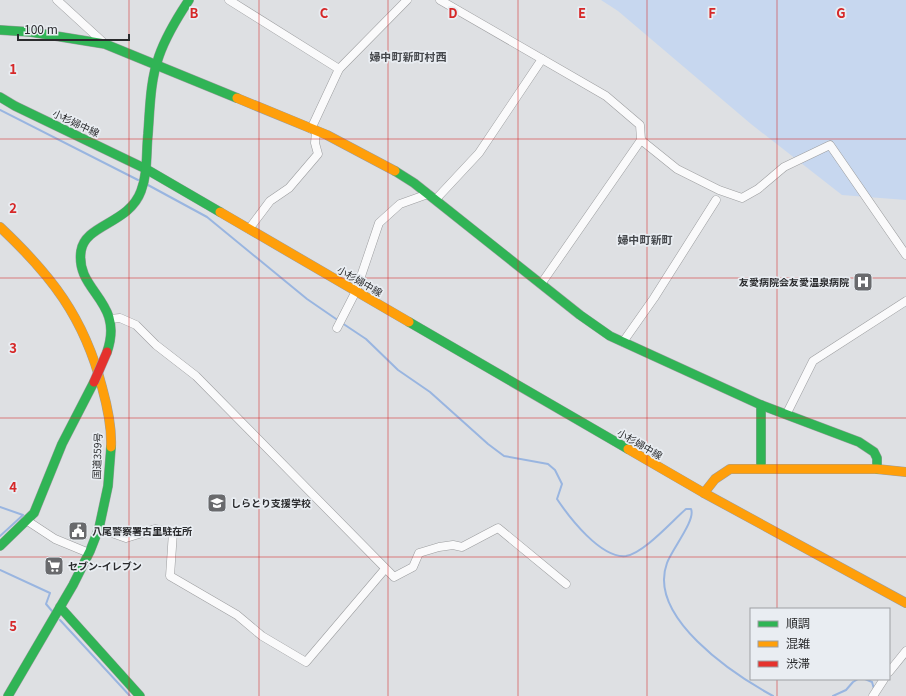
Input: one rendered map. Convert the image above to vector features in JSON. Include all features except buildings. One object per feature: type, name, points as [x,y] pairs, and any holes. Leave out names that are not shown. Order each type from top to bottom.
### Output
[{"type":"main road","points":[[0,546],[34,513],[64,439],[94,382],[107,352],[112,331],[110,319],[101,302],[83,275],[81,250],[86,238],[97,228],[122,216],[132,206],[140,192],[146,169],[150,107],[156,64],[172,26],[189,0]]},
{"type":"main road","points":[[0,30],[31,32],[105,44],[314,130],[390,167],[428,194],[541,284],[606,333],[761,404],[787,413],[873,450],[878,456],[877,469]]},
{"type":"main road","name":"小杉婦中線","points":[[0,97],[15,106],[146,169],[704,493],[906,603]]},
{"type":"main road","name":"国道359号","points":[[0,227],[29,253],[53,280],[79,324],[103,382],[110,436],[109,470],[105,503],[89,553],[74,585],[8,696]]},
{"type":"main road","points":[[761,404],[761,468]]},
{"type":"main road","points":[[704,493],[710,483],[718,475],[730,469],[877,469],[906,472]]},
{"type":"main road","points":[[60,607],[140,696]]},
{"type":"street","points":[[57,0],[105,44]]},
{"type":"street","points":[[229,0],[339,69]]},
{"type":"street","points":[[250,229],[270,201],[289,188],[318,154],[314,130],[339,69],[407,0]]},
{"type":"street","points":[[440,0],[606,96],[640,125],[641,140],[541,284]]},
{"type":"street","points":[[437,198],[479,153],[542,59]]},
{"type":"street","points":[[641,140],[677,169],[719,190],[742,198],[758,189],[784,167],[830,145],[906,255]]},
{"type":"street","points":[[337,328],[356,291],[379,222],[400,204],[428,194]]},
{"type":"street","points":[[624,342],[654,298],[716,200]]},
{"type":"street","points":[[787,413],[813,361],[906,301]]},
{"type":"street","points":[[110,319],[120,318],[136,325],[156,345],[196,376],[394,577],[413,567],[419,553],[439,546],[462,547],[498,528],[566,584]]},
{"type":"street","points":[[26,520],[55,539],[89,553]]},
{"type":"street","points":[[98,528],[126,538],[156,528],[173,532],[170,576],[237,615],[262,636],[306,662],[385,569]]},
{"type":"street","points":[[890,671],[906,651]]},
{"type":"street","points":[[873,696],[883,680]]},
{"type":"shaded area","points":[[601,0],[906,0],[906,200],[842,195],[751,124],[618,11]]},
{"type":"waterway","points":[[0,110],[138,180]]},
{"type":"waterway","points":[[148,185],[207,217],[307,299],[339,321]]},
{"type":"waterway","points":[[342,323],[366,339],[398,370],[430,392],[488,444],[504,456],[548,464],[555,470],[562,484],[557,499],[578,526],[596,544],[606,551],[616,555],[626,556],[633,554],[658,536],[686,509],[691,509],[692,514],[687,527],[667,563],[664,583],[670,603],[681,623],[698,642],[737,674],[773,696]]},
{"type":"waterway","points":[[0,507],[23,515],[0,536]]},
{"type":"waterway","points":[[0,570],[50,593],[46,604],[52,611]]},
{"type":"waterway","points":[[60,620],[130,696]]},
{"type":"waterway","points":[[833,696],[846,690],[856,680]]},
{"type":"waterway","points":[[867,680],[872,682],[874,689]]},
{"type":"traffic: fast","points":[[107,352],[111,334],[110,320],[105,308],[85,277],[81,265],[81,251],[84,242],[90,235],[127,210],[135,202],[141,191],[146,170],[151,95],[156,65],[168,34],[189,0]]},
{"type":"traffic: fast","points":[[0,30],[31,32],[105,44],[237,98]]},
{"type":"traffic: fast","points":[[0,97],[15,106],[146,169],[220,212]]},
{"type":"traffic: fast","points":[[395,171],[414,183],[580,315],[610,336],[761,405],[859,442],[874,452],[877,458],[877,469]]},
{"type":"traffic: fast","points":[[409,322],[628,449]]},
{"type":"traffic: fast","points":[[0,546],[34,513],[62,444],[94,382]]},
{"type":"traffic: fast","points":[[761,405],[761,468]]},
{"type":"traffic: fast","points":[[8,696],[73,585],[90,551],[99,528],[108,486],[111,447]]},
{"type":"traffic: fast","points":[[60,607],[140,696]]},
{"type":"traffic: slow","points":[[237,98],[327,135],[395,171]]},
{"type":"traffic: slow","points":[[220,212],[409,322]]},
{"type":"traffic: slow","points":[[0,227],[35,262],[50,280],[75,318],[86,339],[95,362],[102,387],[110,424],[111,447]]},
{"type":"traffic: slow","points":[[628,449],[704,493],[906,603]]},
{"type":"traffic: slow","points":[[704,493],[715,479],[730,469],[877,469],[906,472]]},
{"type":"traffic: jam","points":[[94,382],[107,352]]},
{"type":"place","name":"友愛病院会友愛温泉病院","points":[[863,282]]},
{"type":"place","name":"しらとり支援学校","points":[[217,503]]},
{"type":"place","name":"八尾警察署古里駐在所","points":[[78,531]]},
{"type":"place","name":"セブン-イレブン","points":[[54,566]]},
{"type":"district","name":"婦中町新町村西","points":[[408,57]]},
{"type":"district","name":"婦中町新町","points":[[645,240]]}]
